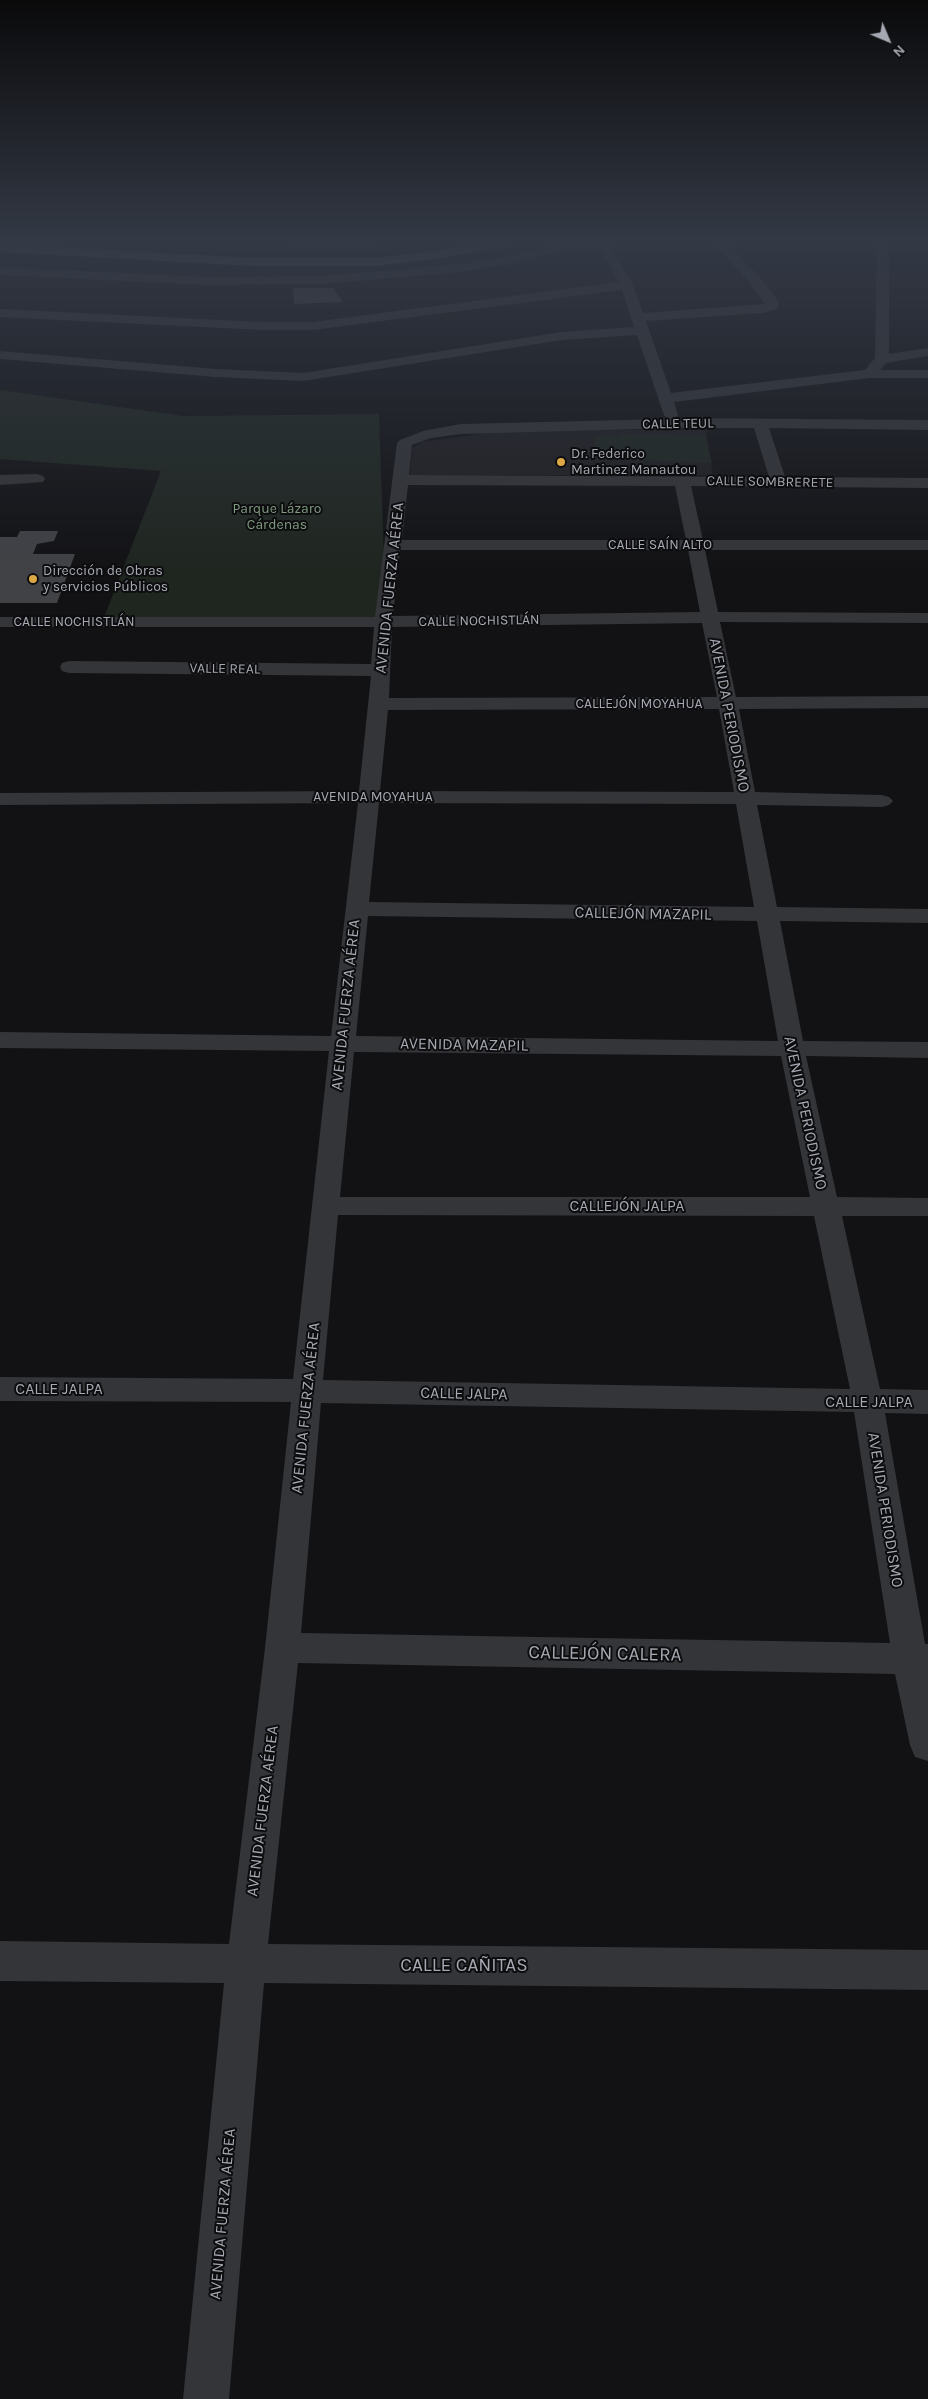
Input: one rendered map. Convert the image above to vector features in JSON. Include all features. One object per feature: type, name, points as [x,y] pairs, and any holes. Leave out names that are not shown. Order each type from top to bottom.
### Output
[{"type":"street","points":[[0,355],[216,373],[303,377],[461,352]]},
{"type":"street","points":[[651,352],[667,398],[673,423]]},
{"type":"street","points":[[869,374],[882,359],[882,352]]},
{"type":"street","points":[[882,359],[928,352]]},
{"type":"street","points":[[667,398],[869,374],[928,374]]},
{"type":"street","name":"CALLE TEUL","points":[[428,434],[461,429],[673,423],[928,425]]},
{"type":"street","points":[[760,424],[778,482]]},
{"type":"street","name":"AVENIDA FUERZA AÉREA","points":[[206,2399],[246,1964],[282,1648],[325,1206],[379,704],[383,622],[402,480],[405,443],[428,434]]},
{"type":"street","points":[[0,480],[37,479]]},
{"type":"street","name":"CALLE SOMBRERETE","points":[[402,480],[928,483]]},
{"type":"street","name":"AVENIDA PERIODISMO","points":[[682,481],[728,704],[792,1050],[824,1206],[868,1403],[919,1659],[928,1745]]},
{"type":"street","name":"CALLE SAÍN ALTO","points":[[392,545],[928,545]]},
{"type":"street","name":"CALLE NOCHISTLÁN","points":[[0,622],[383,622],[710,617],[928,618]]},
{"type":"street","name":"VALLE REAL","points":[[69,667],[381,670]]},
{"type":"street","name":"CALLEJÓN MOYAHUA","points":[[379,704],[928,702]]},
{"type":"street","name":"AVENIDA MOYAHUA","points":[[0,799],[368,797],[746,798],[882,801]]},
{"type":"street","name":"CALLEJÓN MAZAPIL","points":[[357,909],[766,916],[928,916]]},
{"type":"street","name":"AVENIDA MAZAPIL","points":[[0,1040],[928,1050]]},
{"type":"street","name":"CALLEJÓN JALPA","points":[[325,1206],[928,1207]]},
{"type":"street","name":"CALLE JALPA","points":[[0,1389],[308,1391],[868,1403],[928,1402]]},
{"type":"street","name":"CALLEJÓN CALERA","points":[[282,1648],[919,1659]]},
{"type":"street","name":"CALLE CAÑITAS","points":[[0,1961],[928,1970]]},
{"type":"shaded area","name":"Dr. Federico Martinez Manautou","points":[[516,429],[706,430],[713,475],[410,475],[412,448],[422,442]]},
{"type":"green space","name":"Parque Lázaro Cárdenas","points":[[0,390],[183,416],[379,414],[386,620],[103,620],[161,471],[0,459]]},
{"type":"green space","points":[[621,434],[705,435],[712,463],[597,459],[594,436],[621,436]]},
{"type":"building","name":"Dirección de Obras y servicios Públicos","points":[[20,531],[58,531],[54,541],[37,544],[33,554],[75,554],[57,603],[0,603],[0,537],[17,537]]},
{"type":"place","name":"Dr. Federico Martinez Manautou","points":[[561,462]]},
{"type":"place","name":"Dirección de Obras y servicios Públicos","points":[[33,579]]}]
